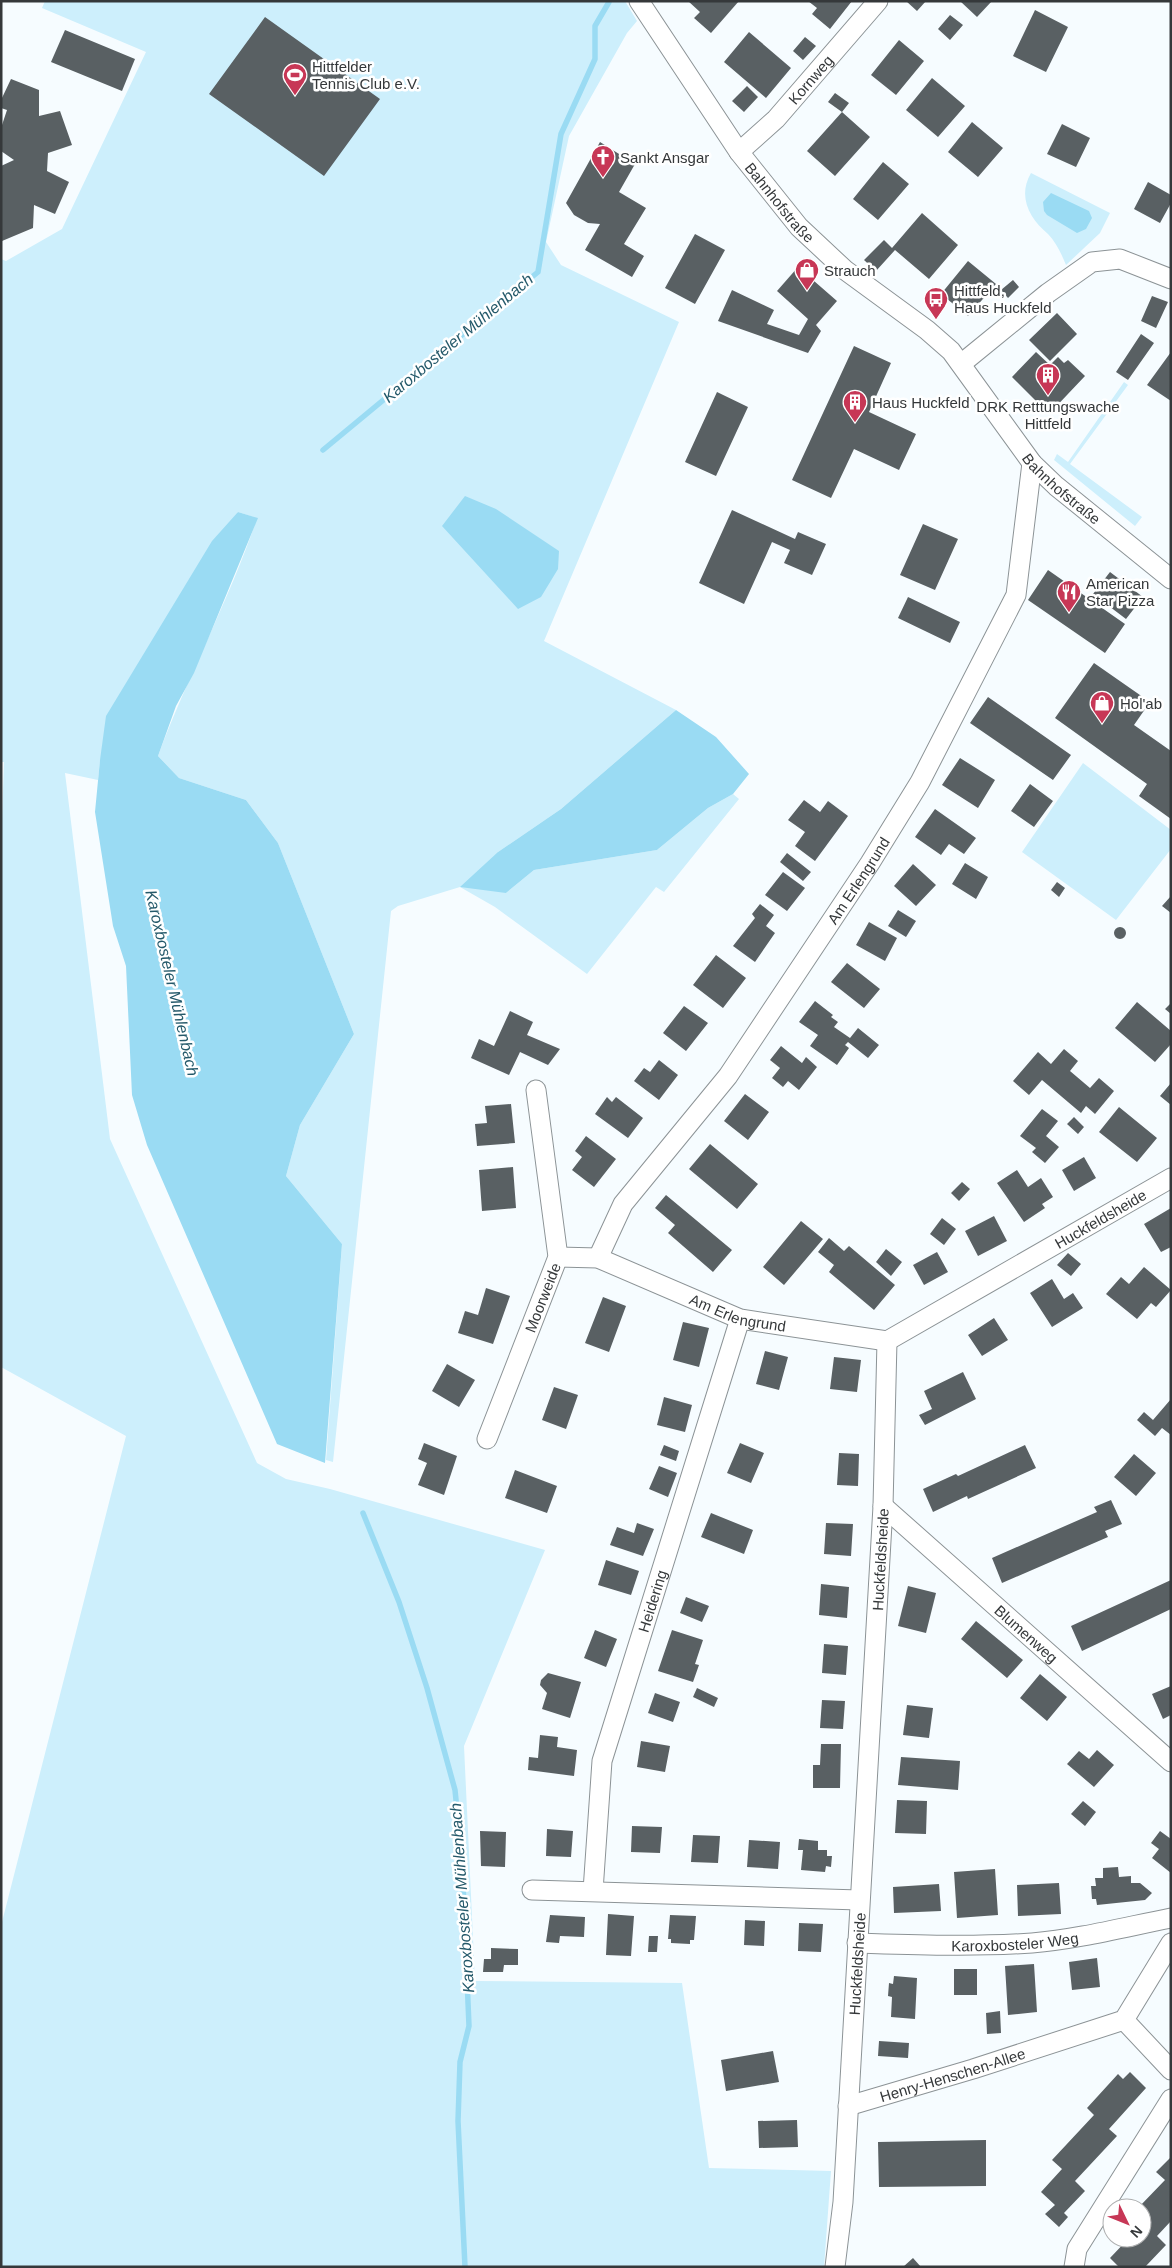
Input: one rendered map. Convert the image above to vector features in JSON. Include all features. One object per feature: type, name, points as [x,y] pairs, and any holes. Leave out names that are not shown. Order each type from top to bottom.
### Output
[{"type":"street","name":"Bahnhofstraße","points":[[638,1],[739,152],[799,228],[845,270],[927,330],[961,364],[1032,462],[1056,486],[1171,579]]},
{"type":"street","name":"Kornweg","points":[[739,152],[776,119],[878,1]]},
{"type":"street","points":[[961,364],[1040,300],[1092,262],[1120,259],[1171,279]]},
{"type":"street","name":"Am Erlengrund","points":[[598,1258],[623,1204],[728,1076],[870,864],[920,782],[1016,595],[1032,462]]},
{"type":"street","name":"Moorweide","points":[[487,1439],[558,1258],[536,1090]]},
{"type":"street","name":"Huckfeldsheide","points":[[848,2106],[883,1506],[887,1341],[1171,1178]]},
{"type":"street","name":"Am Erlengrund","points":[[558,1258],[598,1258],[740,1319],[887,1341]]},
{"type":"street","name":"Heidering","points":[[593,1891],[602,1761],[740,1319]]},
{"type":"street","name":"Blumenweg","points":[[883,1506],[1171,1762]]},
{"type":"street","points":[[532,1890],[860,1900]]},
{"type":"street","name":"Karoxbosteler Weg","points":[[857,1943],[961,1946],[1033,1943],[1093,1934],[1171,1918]]},
{"type":"street","points":[[1171,1943],[1124,2020],[1171,2070]]},
{"type":"street","name":"Henry-Henschen-Allee","points":[[848,2106],[973,2069],[1124,2020]]},
{"type":"street","points":[[1074,2267],[1077,2249],[1171,2099]]},
{"type":"street","points":[[836,2267],[843,2202],[848,2106]]},
{"type":"shaded area","points":[[45,1],[625,1],[637,21],[627,33],[569,136],[546,242],[561,265],[679,322],[544,641],[676,710],[561,809],[498,852],[506,893],[534,870],[657,850],[708,808],[733,794],[739,799],[664,892],[656,887],[587,974],[495,907],[460,887],[398,906],[391,911],[333,1462],[326,1460],[342,1244],[286,1176],[300,1125],[354,1034],[278,843],[246,800],[179,778],[158,756],[234,578],[257,518],[238,512],[100,760],[98,780],[65,773],[110,1139],[257,1463],[286,1479],[330,1489],[545,1550],[464,1746],[475,1981],[682,1983],[709,2168],[831,2171],[824,2267],[1,2267],[1,1926],[126,1436],[1,1367],[1,847],[4,762],[1,762],[1,259],[6,261],[62,229],[146,52],[42,8]]},
{"type":"shaded area","points":[[1031,173],[1110,213],[1100,233],[1066,265],[1054,241],[1036,222],[1028,207],[1025,191]]},
{"type":"shaded area","points":[[1124,382],[1128,385],[1070,464],[1142,517],[1135,526],[1054,460],[1057,454],[1068,462]]},
{"type":"shaded area","points":[[1083,763],[1171,830],[1171,849],[1116,920],[1022,852]]},
{"type":"water","points":[[1051,193],[1089,211],[1092,218],[1086,229],[1077,233],[1047,215],[1044,211],[1043,202]]},
{"type":"water","points":[[465,496],[496,509],[559,551],[558,569],[541,597],[518,609],[442,526]]},
{"type":"water","points":[[238,512],[258,518],[194,673],[176,706],[158,756],[179,778],[246,800],[278,843],[354,1034],[300,1125],[286,1176],[342,1244],[325,1463],[277,1444],[147,1145],[132,1095],[126,966],[113,926],[95,812],[106,716],[212,541]]},
{"type":"water","points":[[676,710],[716,737],[749,774],[733,794],[708,808],[657,850],[534,870],[506,893],[460,887],[498,852],[561,809]]},
{"type":"building","points":[[688,1],[739,1],[711,33],[694,18],[700,12]]},
{"type":"building","points":[[808,1],[852,1],[830,29],[812,14],[817,8]]},
{"type":"building","points":[[906,1],[926,1],[917,11]]},
{"type":"building","points":[[960,1],[992,1],[977,17]]},
{"type":"building","points":[[1035,10],[1068,27],[1046,72],[1013,56]]},
{"type":"building","points":[[950,15],[963,25],[950,40],[938,29]]},
{"type":"building","name":"Hittfelder Tennis Club e.V.","points":[[265,17],[380,99],[324,176],[209,94]]},
{"type":"building","points":[[65,30],[135,59],[122,91],[51,62]]},
{"type":"building","points":[[749,32],[791,68],[766,98],[724,62]]},
{"type":"building","points":[[805,37],[816,46],[803,60],[793,51]]},
{"type":"building","points":[[899,40],[924,61],[896,95],[871,75]]},
{"type":"building","points":[[932,78],[965,106],[938,137],[906,110]]},
{"type":"building","points":[[11,79],[39,90],[39,116],[60,111],[72,145],[48,153],[47,171],[69,182],[55,214],[34,205],[33,228],[2,241],[1,166],[14,160],[1,151],[1,128],[7,110],[1,108],[1,100]]},
{"type":"building","points":[[747,86],[758,97],[744,112],[732,101]]},
{"type":"building","points":[[835,93],[849,103],[842,112],[828,102]]},
{"type":"building","points":[[842,112],[870,137],[835,176],[807,151]]},
{"type":"building","points":[[972,122],[1003,148],[978,177],[948,152]]},
{"type":"building","points":[[1062,124],[1090,138],[1076,167],[1047,154]]},
{"type":"building","points":[[600,142],[635,164],[619,192],[646,208],[624,244],[644,256],[632,277],[585,250],[600,224],[588,223],[574,215],[566,203]]},
{"type":"building","points":[[883,162],[909,184],[878,220],[853,199]]},
{"type":"building","points":[[1148,182],[1171,195],[1171,203],[1160,223],[1134,209]]},
{"type":"building","points":[[922,213],[958,245],[929,279],[895,250],[876,271],[864,260],[884,240],[892,248]]},
{"type":"building","points":[[695,234],[725,250],[695,304],[665,288]]},
{"type":"building","points":[[968,261],[996,284],[968,316],[941,294]]},
{"type":"building","points":[[798,267],[837,301],[816,325],[821,331],[808,353],[718,321],[732,290],[774,310],[767,324],[799,335],[808,319],[777,291]]},
{"type":"building","points":[[1013,280],[1019,287],[1008,298],[1001,290]]},
{"type":"building","points":[[1152,296],[1168,302],[1156,328],[1141,321]]},
{"type":"building","points":[[1057,313],[1077,334],[1050,361],[1029,340]]},
{"type":"building","points":[[1141,334],[1154,343],[1128,380],[1116,372]]},
{"type":"building","name":"Haus Huckfeld","points":[[854,346],[891,363],[869,412],[916,434],[899,470],[854,449],[831,498],[792,480]]},
{"type":"building","name":"DRK Retttungswache Hittfeld","points":[[1036,352],[1050,365],[1058,357],[1064,363],[1068,360],[1085,376],[1049,414],[1012,377]]},
{"type":"building","points":[[1171,352],[1171,401],[1147,385]]},
{"type":"building","points":[[717,392],[748,407],[716,476],[685,462]]},
{"type":"building","points":[[732,510],[795,539],[798,532],[826,544],[812,575],[784,563],[790,550],[772,542],[744,604],[699,583]]},
{"type":"building","points":[[923,524],[958,539],[935,590],[900,575]]},
{"type":"building","points":[[1048,570],[1125,624],[1105,653],[1028,600]]},
{"type":"building","points":[[1110,572],[1143,597],[1126,619],[1093,594]]},
{"type":"building","points":[[908,597],[960,622],[950,643],[898,618]]},
{"type":"building","points":[[1094,663],[1150,702],[1134,725],[1171,751],[1171,819],[1139,796],[1147,784],[1055,718]]},
{"type":"building","points":[[988,697],[1071,755],[1053,780],[970,723]]},
{"type":"building","points":[[960,758],[995,780],[978,808],[942,785]]},
{"type":"building","points":[[1030,784],[1053,801],[1034,827],[1011,811]]},
{"type":"building","points":[[804,800],[820,812],[828,801],[848,816],[815,861],[795,846],[805,832],[788,820]]},
{"type":"building","points":[[935,809],[976,838],[964,854],[949,844],[941,855],[915,837]]},
{"type":"building","points":[[787,853],[811,872],[803,881],[780,862]]},
{"type":"building","points":[[965,863],[988,877],[976,899],[952,884]]},
{"type":"building","points":[[913,864],[936,885],[916,906],[894,886]]},
{"type":"building","points":[[783,872],[805,888],[787,911],[765,895]]},
{"type":"building","points":[[1057,882],[1065,888],[1059,897],[1051,890]]},
{"type":"building","points":[[1171,896],[1171,913],[1162,906]]},
{"type":"building","points":[[760,904],[774,915],[766,926],[775,933],[755,962],[733,946],[755,918],[752,914]]},
{"type":"building","points":[[898,910],[916,921],[906,937],[888,926]]},
{"type":"building","points":[[869,922],[897,938],[885,961],[856,945]]},
{"type":"building","points":[[1118,927],[1122,927],[1126,933],[1122,939],[1118,939],[1114,935],[1114,931]]},
{"type":"building","points":[[716,955],[746,978],[723,1008],[693,985]]},
{"type":"building","points":[[847,963],[880,989],[864,1008],[831,982]]},
{"type":"building","points":[[815,1001],[833,1015],[831,1017],[838,1022],[834,1027],[850,1038],[858,1028],[879,1045],[868,1058],[848,1042],[845,1045],[849,1048],[837,1065],[810,1046],[818,1035],[799,1022]]},
{"type":"building","points":[[1137,1002],[1171,1031],[1171,1044],[1155,1062],[1115,1028]]},
{"type":"building","points":[[1171,1003],[1171,1014],[1165,1009]]},
{"type":"building","points":[[684,1006],[708,1023],[686,1051],[663,1033]]},
{"type":"building","points":[[510,1011],[533,1022],[527,1035],[560,1049],[548,1065],[520,1052],[509,1075],[471,1058],[479,1039],[494,1046]]},
{"type":"building","points":[[781,1046],[802,1063],[806,1057],[817,1067],[799,1090],[788,1081],[783,1087],[772,1078],[780,1068],[770,1060]]},
{"type":"building","points":[[1064,1049],[1078,1061],[1070,1071],[1090,1088],[1099,1078],[1114,1091],[1095,1114],[1086,1106],[1081,1113],[1042,1080],[1029,1095],[1013,1081],[1038,1052],[1051,1064]]},
{"type":"building","points":[[659,1060],[678,1075],[659,1100],[634,1081],[644,1068],[650,1072]]},
{"type":"building","points":[[1171,1083],[1171,1105],[1160,1096]]},
{"type":"building","points":[[745,1094],[769,1112],[748,1140],[724,1121]]},
{"type":"building","points":[[607,1097],[612,1102],[616,1097],[643,1118],[628,1138],[595,1114]]},
{"type":"building","points":[[511,1104],[515,1143],[477,1146],[475,1124],[487,1123],[485,1106]]},
{"type":"building","points":[[1119,1107],[1157,1138],[1137,1162],[1099,1132]]},
{"type":"building","points":[[1042,1109],[1058,1121],[1046,1136],[1059,1147],[1045,1163],[1032,1152],[1036,1148],[1020,1136]]},
{"type":"building","points":[[1074,1117],[1084,1127],[1078,1134],[1067,1124]]},
{"type":"building","points":[[586,1136],[616,1159],[594,1187],[572,1170],[582,1157],[575,1151]]},
{"type":"building","points":[[710,1144],[758,1184],[737,1209],[689,1169]]},
{"type":"building","points":[[1084,1157],[1096,1178],[1074,1191],[1062,1170]]},
{"type":"building","points":[[513,1167],[516,1208],[482,1211],[479,1170]]},
{"type":"building","points":[[1017,1170],[1028,1187],[1041,1178],[1053,1197],[1042,1204],[1045,1208],[1024,1222],[997,1183]]},
{"type":"building","points":[[962,1182],[970,1189],[959,1201],[951,1193]]},
{"type":"building","points":[[666,1195],[732,1250],[713,1272],[668,1233],[675,1225],[655,1208]]},
{"type":"building","points":[[1171,1208],[1171,1247],[1161,1252],[1144,1224]]},
{"type":"building","points":[[994,1216],[1007,1241],[978,1256],[965,1231]]},
{"type":"building","points":[[942,1218],[956,1229],[944,1245],[930,1234]]},
{"type":"building","points":[[801,1221],[823,1239],[784,1285],[763,1267]]},
{"type":"building","points":[[829,1238],[844,1251],[849,1246],[895,1285],[874,1310],[829,1272],[834,1265],[818,1252]]},
{"type":"building","points":[[886,1249],[902,1262],[891,1276],[876,1262]]},
{"type":"building","points":[[937,1252],[948,1272],[924,1285],[913,1265]]},
{"type":"building","points":[[1068,1253],[1081,1264],[1071,1276],[1057,1265]]},
{"type":"building","points":[[1144,1267],[1171,1290],[1156,1307],[1151,1303],[1137,1319],[1106,1294],[1121,1277],[1129,1284]]},
{"type":"building","points":[[1052,1279],[1064,1299],[1073,1293],[1083,1308],[1052,1327],[1030,1293]]},
{"type":"building","points":[[486,1288],[510,1296],[493,1344],[458,1333],[465,1311],[478,1315]]},
{"type":"building","points":[[603,1297],[626,1306],[609,1352],[585,1343]]},
{"type":"building","points":[[994,1318],[1008,1340],[982,1356],[968,1335]]},
{"type":"building","points":[[683,1322],[709,1328],[699,1367],[673,1360]]},
{"type":"building","points":[[765,1351],[788,1357],[779,1390],[756,1384]]},
{"type":"building","points":[[834,1357],[861,1360],[857,1392],[830,1389]]},
{"type":"building","points":[[447,1364],[475,1380],[459,1407],[432,1391]]},
{"type":"building","points":[[963,1372],[976,1399],[925,1425],[919,1415],[932,1409],[924,1391]]},
{"type":"building","points":[[554,1387],[578,1395],[566,1429],[542,1420]]},
{"type":"building","points":[[664,1397],[692,1405],[685,1432],[657,1425]]},
{"type":"building","points":[[1171,1399],[1171,1435],[1162,1428],[1155,1436],[1137,1420],[1144,1412],[1153,1420]]},
{"type":"building","points":[[424,1443],[457,1456],[444,1495],[418,1485],[427,1463],[418,1459]]},
{"type":"building","points":[[740,1443],[764,1453],[751,1483],[727,1473]]},
{"type":"building","points":[[664,1445],[679,1451],[676,1461],[660,1455]]},
{"type":"building","points":[[1025,1445],[1036,1468],[968,1499],[967,1496],[933,1512],[923,1489],[956,1474],[958,1476]]},
{"type":"building","points":[[839,1453],[859,1454],[858,1486],[837,1485]]},
{"type":"building","points":[[1134,1454],[1156,1473],[1136,1496],[1114,1477]]},
{"type":"building","points":[[659,1466],[677,1473],[668,1497],[649,1489]]},
{"type":"building","points":[[515,1470],[557,1486],[547,1513],[505,1498]]},
{"type":"building","points":[[1111,1500],[1122,1524],[1105,1531],[1108,1537],[1002,1583],[992,1558],[1097,1512],[1094,1507]]},
{"type":"building","points":[[711,1513],[753,1530],[744,1554],[701,1537]]},
{"type":"building","points":[[637,1523],[654,1529],[643,1556],[610,1545],[617,1527],[634,1533]]},
{"type":"building","points":[[826,1523],[853,1524],[851,1556],[824,1554]]},
{"type":"building","points":[[606,1560],[639,1571],[631,1595],[598,1585]]},
{"type":"building","points":[[1171,1580],[1171,1609],[1082,1651],[1071,1626]]},
{"type":"building","points":[[821,1584],[849,1587],[847,1618],[819,1615]]},
{"type":"building","points":[[908,1586],[936,1593],[926,1633],[898,1626]]},
{"type":"building","points":[[686,1597],[709,1606],[702,1622],[680,1613]]},
{"type":"building","points":[[976,1621],[1023,1660],[1007,1678],[961,1639]]},
{"type":"building","points":[[595,1630],[617,1639],[606,1667],[584,1658]]},
{"type":"building","points":[[672,1630],[703,1640],[695,1664],[699,1665],[693,1682],[658,1671]]},
{"type":"building","points":[[824,1644],[848,1646],[846,1675],[822,1673]]},
{"type":"building","points":[[548,1673],[581,1682],[570,1718],[542,1709],[547,1693],[540,1685],[541,1680]]},
{"type":"building","points":[[1040,1674],[1067,1697],[1047,1721],[1020,1698]]},
{"type":"building","points":[[1171,1686],[1171,1715],[1163,1719],[1152,1694]]},
{"type":"building","points":[[697,1688],[718,1698],[714,1707],[693,1697]]},
{"type":"building","points":[[655,1693],[680,1702],[673,1722],[648,1713]]},
{"type":"building","points":[[822,1700],[845,1701],[843,1729],[820,1728]]},
{"type":"building","points":[[907,1705],[933,1708],[929,1738],[903,1735]]},
{"type":"building","points":[[540,1735],[558,1737],[557,1747],[577,1750],[574,1776],[528,1770],[529,1757],[538,1758]]},
{"type":"building","points":[[641,1741],[670,1746],[665,1772],[637,1767]]},
{"type":"building","points":[[821,1744],[841,1744],[840,1788],[813,1788],[813,1765],[820,1765]]},
{"type":"building","points":[[1097,1750],[1114,1765],[1094,1787],[1067,1764],[1079,1751],[1089,1759]]},
{"type":"building","points":[[901,1757],[960,1761],[958,1790],[898,1785]]},
{"type":"building","points":[[897,1800],[927,1801],[926,1834],[895,1833]]},
{"type":"building","points":[[1083,1801],[1096,1812],[1085,1826],[1071,1814]]},
{"type":"building","points":[[632,1826],[662,1827],[660,1853],[631,1852]]},
{"type":"building","points":[[547,1829],[573,1831],[571,1857],[546,1856]]},
{"type":"building","points":[[480,1831],[506,1832],[505,1867],[481,1866]]},
{"type":"building","points":[[1160,1831],[1171,1839],[1171,1873],[1152,1858],[1159,1849],[1151,1843]]},
{"type":"building","points":[[693,1835],[720,1836],[718,1863],[691,1862]]},
{"type":"building","points":[[799,1839],[818,1841],[818,1850],[827,1850],[827,1856],[832,1856],[831,1867],[826,1866],[825,1872],[801,1870],[803,1850],[798,1850]]},
{"type":"building","points":[[749,1840],[780,1842],[778,1869],[747,1867]]},
{"type":"building","points":[[1118,1867],[1119,1877],[1131,1876],[1131,1883],[1140,1883],[1152,1893],[1145,1900],[1097,1905],[1096,1899],[1092,1899],[1091,1886],[1096,1886],[1095,1878],[1103,1878],[1103,1868]]},
{"type":"building","points":[[995,1869],[998,1915],[957,1918],[954,1872]]},
{"type":"building","points":[[1059,1883],[1061,1914],[1018,1916],[1017,1885]]},
{"type":"building","points":[[939,1884],[941,1911],[894,1913],[893,1887]]},
{"type":"building","points":[[608,1914],[634,1916],[631,1956],[606,1955]]},
{"type":"building","points":[[550,1915],[585,1917],[584,1937],[560,1936],[559,1943],[546,1942]]},
{"type":"building","points":[[670,1915],[696,1916],[694,1940],[690,1940],[690,1944],[671,1943],[671,1939],[668,1939]]},
{"type":"building","points":[[745,1920],[765,1921],[764,1946],[744,1945]]},
{"type":"building","points":[[799,1923],[823,1924],[821,1952],[798,1951]]},
{"type":"building","points":[[649,1936],[658,1936],[657,1952],[648,1952]]},
{"type":"building","points":[[491,1948],[518,1949],[518,1965],[504,1965],[503,1972],[483,1972],[484,1959],[491,1959]]},
{"type":"building","points":[[1097,1958],[1100,1987],[1072,1990],[1069,1962]]},
{"type":"building","points":[[1034,1964],[1037,2012],[1008,2015],[1005,1966]]},
{"type":"building","points":[[954,1969],[977,1969],[977,1995],[954,1995]]},
{"type":"building","points":[[894,1976],[917,1978],[915,2019],[891,2017],[892,1997],[888,1996],[889,1983],[893,1984]]},
{"type":"building","points":[[1000,2011],[1001,2033],[987,2034],[986,2013]]},
{"type":"building","points":[[879,2041],[909,2043],[908,2058],[878,2056]]},
{"type":"building","points":[[773,2051],[779,2082],[726,2091],[721,2060]]},
{"type":"building","points":[[1130,2072],[1146,2088],[1109,2129],[1117,2136],[1075,2181],[1085,2191],[1064,2213],[1068,2217],[1059,2227],[1045,2214],[1055,2205],[1041,2192],[1062,2169],[1052,2160],[1094,2115],[1087,2108],[1118,2074],[1123,2079]]},
{"type":"building","points":[[797,2120],[798,2147],[759,2148],[758,2121]]},
{"type":"building","points":[[986,2140],[986,2186],[879,2187],[878,2142]]},
{"type":"building","points":[[1171,2157],[1171,2221],[1157,2236],[1166,2245],[1145,2267],[1119,2267],[1110,2258],[1120,2248],[1152,2248],[1152,2198],[1148,2198],[1165,2180],[1156,2172]]},
{"type":"building","points":[[913,2258],[921,2267],[903,2267]]},
{"type":"waterway","name":"Karoxbosteler Mühlenbach","points":[[323,450],[538,272],[561,134],[595,59],[595,26],[609,2]]},
{"type":"waterway","name":"Karoxbosteler Mühlenbach","points":[[363,1513],[399,1602],[427,1688],[455,1790],[462,1860],[469,2026],[460,2062],[458,2121],[465,2267]]},
{"type":"place","name":"Hittfelder Tennis Club e.V.","points":[[295,96]]},
{"type":"place","name":"Sankt Ansgar","points":[[603,178]]},
{"type":"place","name":"Strauch","points":[[807,291]]},
{"type":"place","name":"Hittfeld, Haus Huckfeld","points":[[936,320]]},
{"type":"place","name":"DRK Retttungswache Hittfeld","points":[[1048,396]]},
{"type":"place","name":"Haus Huckfeld","points":[[855,423]]},
{"type":"place","name":"American Star Pizza","points":[[1069,613]]},
{"type":"place","name":"Hol'ab","points":[[1102,724]]}]
